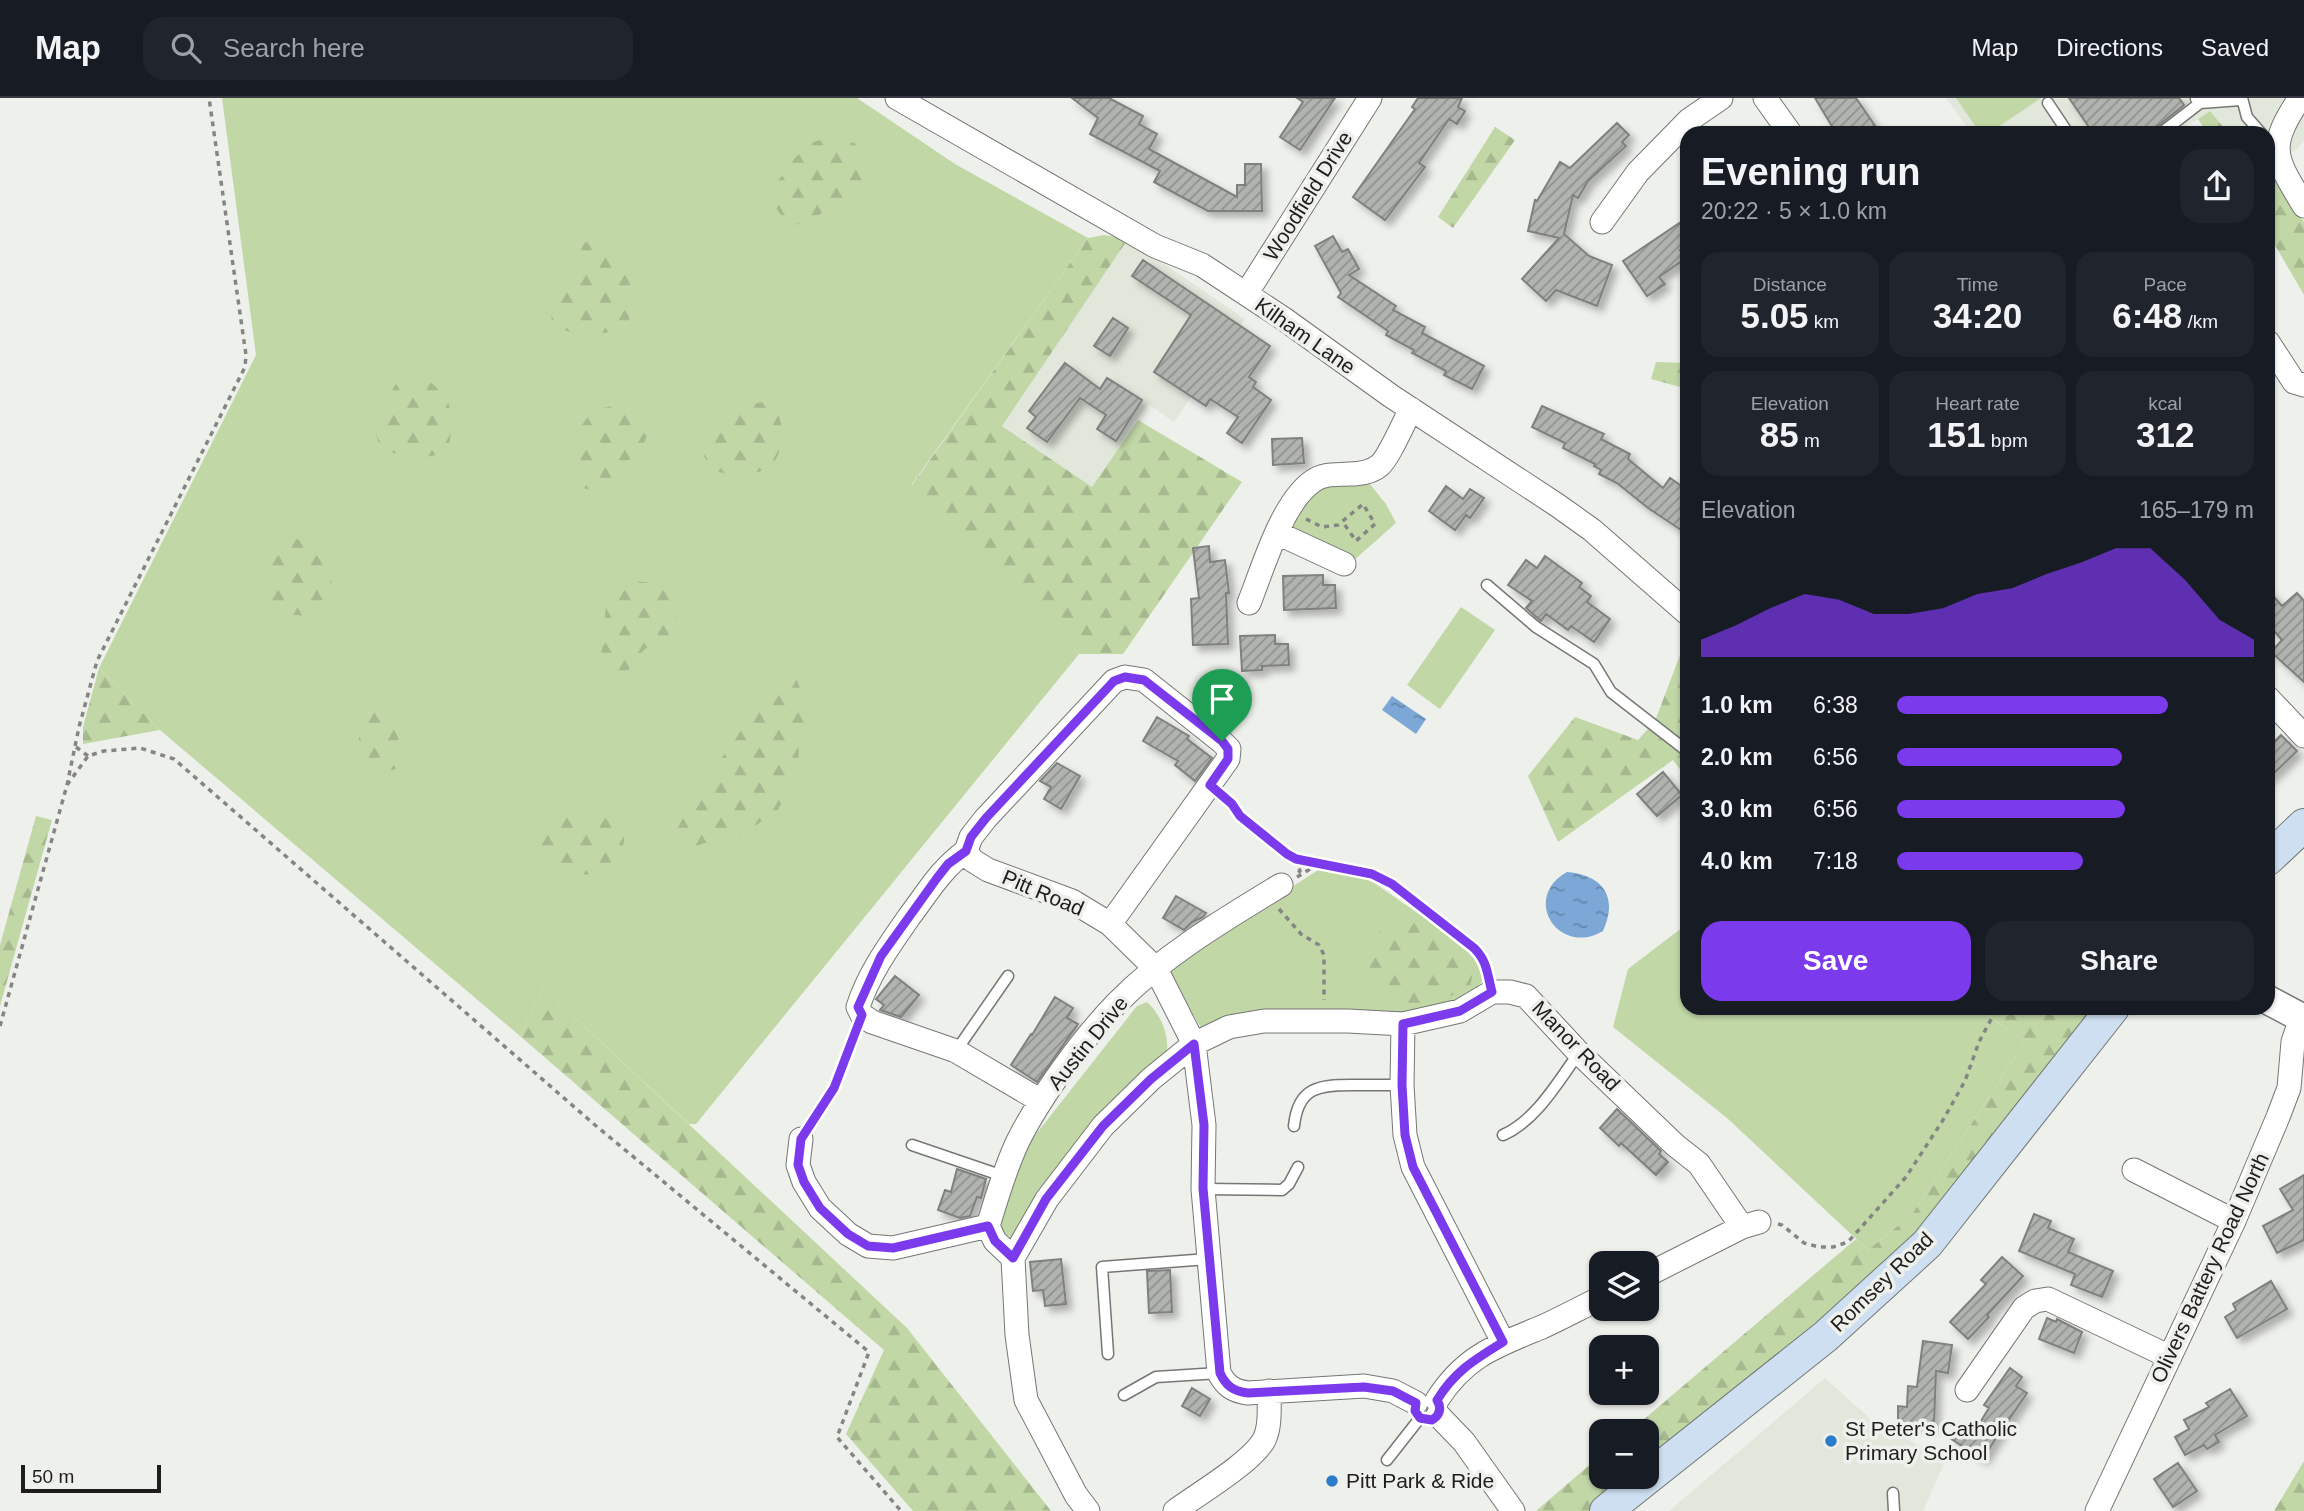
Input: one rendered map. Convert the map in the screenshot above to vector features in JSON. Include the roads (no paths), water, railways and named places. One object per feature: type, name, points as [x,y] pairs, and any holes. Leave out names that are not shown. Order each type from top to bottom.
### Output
[{"type":"main road","points":[[2275,852],[2304,825]]},
{"type":"main road","name":"Romsey Road","points":[[1606,1511],[1826,1336],[1927,1244],[2107,1015]]},
{"type":"street","name":"Kilham Lane","points":[[897,98],[1155,246],[1202,265],[1592,530],[1680,608]]},
{"type":"street","name":"Woodfield Drive","points":[[1246,294],[1370,98]]},
{"type":"street","points":[[1683,126],[1721,98]]},
{"type":"street","points":[[1765,98],[1785,126]]},
{"type":"street","points":[[2275,147],[2300,98]]},
{"type":"street","points":[[1602,222],[1638,172],[1680,129]]},
{"type":"street","points":[[2275,155],[2304,206]]},
{"type":"street","points":[[2275,353],[2294,382],[2304,385]]},
{"type":"street","points":[[1249,603],[1289,509],[1312,481],[1323,475],[1370,471],[1381,464],[1411,409]]},
{"type":"street","points":[[1277,533],[1344,564]]},
{"type":"street","points":[[1041,1101],[956,1051],[872,1022],[862,1015],[858,1007],[881,956],[948,864],[966,851],[971,837],[986,818],[1114,681],[1125,677],[1144,680],[1222,741],[1228,749],[1228,759],[1110,924]]},
{"type":"street","points":[[2275,705],[2304,736]]},
{"type":"street","name":"Pitt Road","points":[[966,851],[972,860],[988,870],[1072,901],[1110,924],[1156,969],[1194,1044],[1204,1125],[1203,1188],[1220,1373]]},
{"type":"street","name":"Austin Drive","points":[[988,1226],[1003,1176],[1041,1101],[1074,1054],[1117,1003],[1156,969],[1227,918],[1281,885]]},
{"type":"street","name":"Manor Road","points":[[1403,1024],[1460,1011],[1492,992],[1510,992],[1526,996],[1579,1053],[1675,1145],[1699,1164],[1750,1225],[1659,1269]]},
{"type":"street","points":[[2275,1004],[2303,1018]]},
{"type":"street","name":"Olivers Battery Road North","points":[[2097,1511],[2234,1221],[2289,1088],[2293,1042],[2303,1018]]},
{"type":"street","points":[[1088,1511],[1076,1495],[1026,1400],[1017,1335],[1013,1258],[1046,1199],[1103,1126],[1151,1079],[1194,1044],[1229,1027],[1264,1021],[1403,1024],[1405,1135],[1413,1167],[1503,1342]]},
{"type":"street","points":[[801,1139],[798,1165],[804,1182],[820,1208],[848,1234],[868,1246],[893,1248],[988,1226],[995,1241],[1013,1258]]},
{"type":"street","points":[[2134,1170],[2234,1221]]},
{"type":"street","points":[[1967,1390],[2024,1308],[2035,1301],[2048,1300],[2170,1357]]},
{"type":"street","points":[[1428,1409],[1448,1381],[1463,1368],[1503,1342],[1589,1304]]},
{"type":"street","points":[[1220,1373],[1225,1383],[1237,1391],[1248,1393],[1364,1387],[1393,1391],[1428,1409],[1464,1441],[1513,1511]]},
{"type":"street","points":[[1175,1511],[1246,1460],[1264,1439],[1269,1420],[1269,1391]]},
{"type":"lane","points":[[2169,126],[2198,100],[2241,99],[2247,117],[2255,126]]},
{"type":"lane","points":[[2048,103],[2063,126]]},
{"type":"lane","points":[[1487,585],[1536,627],[1594,664],[1611,692],[1680,746]]},
{"type":"lane","points":[[956,1051],[1008,976]]},
{"type":"lane","points":[[1503,1135],[1516,1129],[1539,1106],[1579,1053]]},
{"type":"lane","points":[[1294,1126],[1298,1106],[1316,1087],[1402,1085]]},
{"type":"lane","points":[[912,1145],[1003,1176]]},
{"type":"lane","points":[[1203,1188],[1282,1190],[1289,1184],[1298,1167]]},
{"type":"lane","points":[[1108,1354],[1102,1266],[1208,1259]]},
{"type":"lane","points":[[1124,1395],[1156,1377],[1220,1373]]},
{"type":"lane","points":[[1387,1460],[1428,1409]]},
{"type":"lane","points":[[1893,1493],[1894,1511]]},
{"type":"water","points":[[1392,696],[1426,719],[1416,734],[1382,710]]},
{"type":"water","points":[[1567,872],[1590,878],[1604,890],[1609,907],[1603,931],[1588,937],[1574,937],[1554,925],[1546,904],[1548,892],[1555,881]]},
{"type":"place","name":"St Peter's Catholic Primary School","points":[[1831,1441]]},
{"type":"place","name":"Pitt Park & Ride","points":[[1332,1481]]}]
